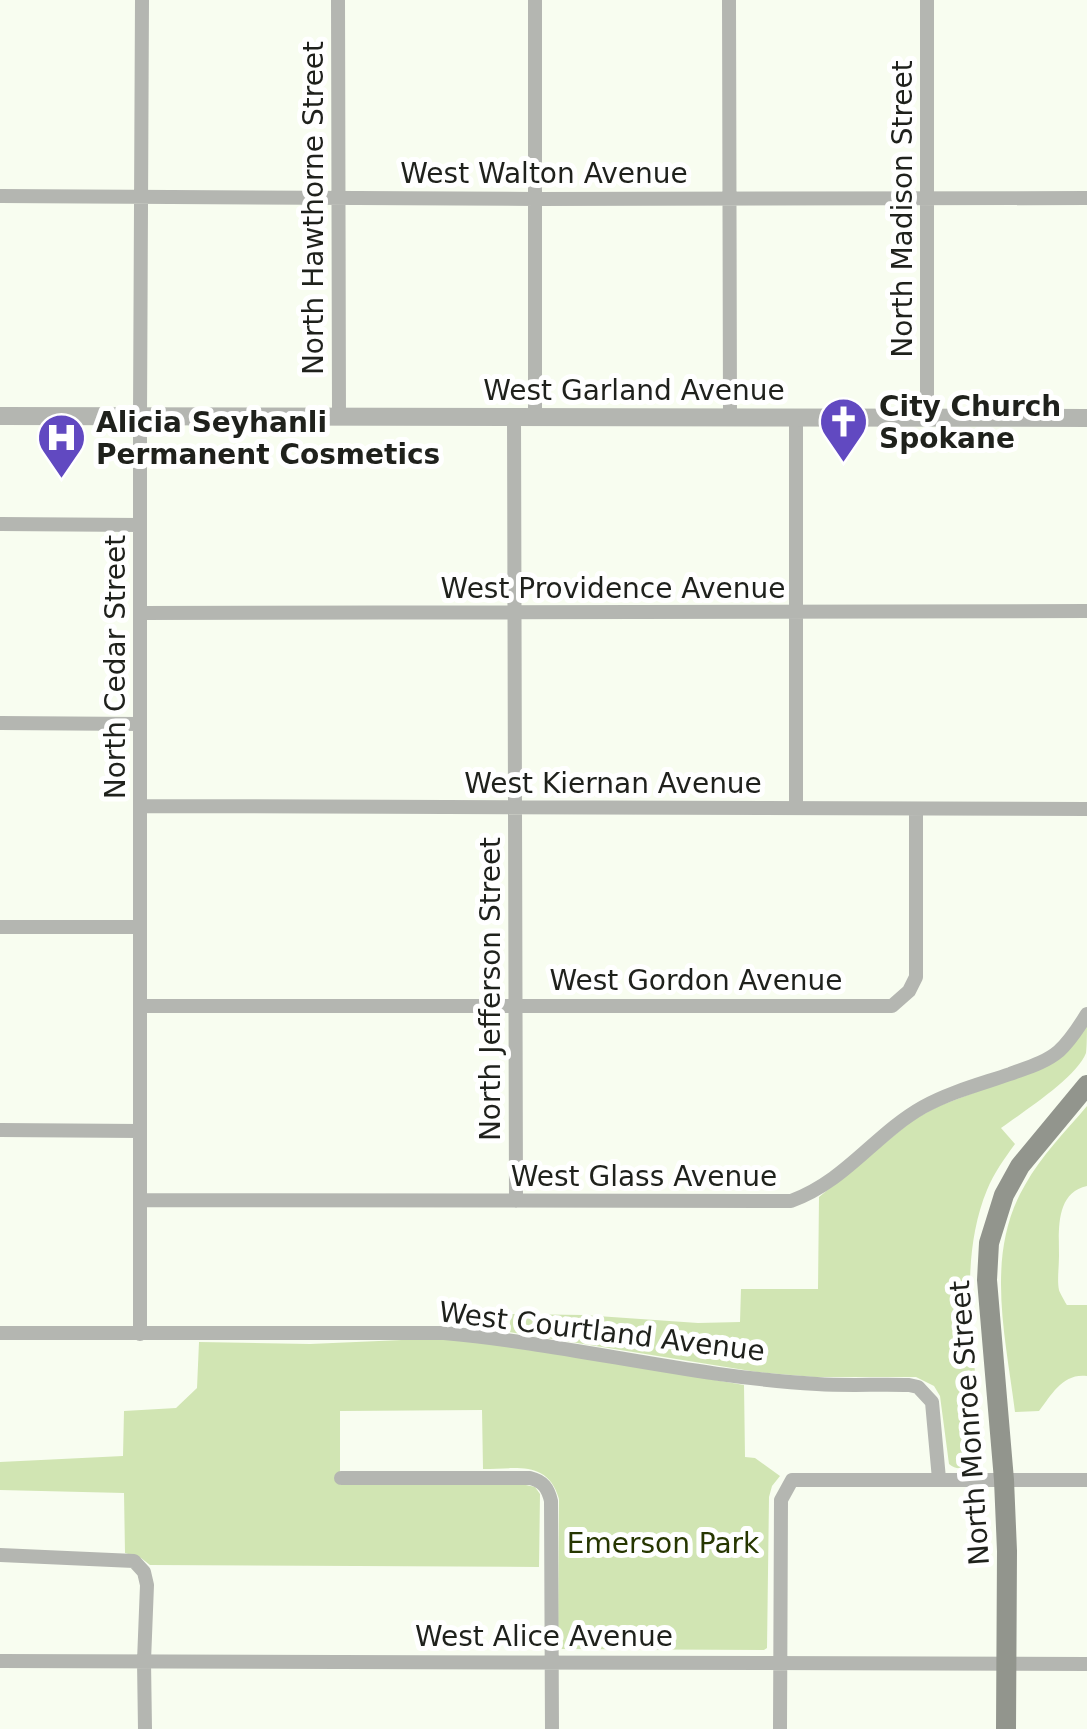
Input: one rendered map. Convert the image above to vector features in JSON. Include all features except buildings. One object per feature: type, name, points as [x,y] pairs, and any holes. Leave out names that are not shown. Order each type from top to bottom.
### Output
[{"type":"main road","name":"North Monroe Street","points":[[1006,1729],[1004,1480],[986,1280],[993,1226],[1004,1194],[1020,1166],[1087,1085]]},
{"type":"street","name":"North Cedar Street","points":[[140,1334],[142,0]]},
{"type":"street","name":"North Hawthorne Street","points":[[338,0],[338,416]]},
{"type":"street","points":[[535,0],[535,417]]},
{"type":"street","points":[[729,0],[730,417]]},
{"type":"street","name":"North Madison Street","points":[[927,0],[928,418]]},
{"type":"street","name":"West Walton Avenue","points":[[0,196],[1087,198]]},
{"type":"street","name":"West Garland Avenue","points":[[0,416],[1087,418]]},
{"type":"street","name":"North Jefferson Street","points":[[514,417],[516,1201]]},
{"type":"street","points":[[796,418],[796,808]]},
{"type":"street","points":[[0,524],[140,525]]},
{"type":"street","name":"West Providence Avenue","points":[[140,613],[1087,611]]},
{"type":"street","points":[[0,723],[140,724]]},
{"type":"street","name":"West Kiernan Avenue","points":[[140,806],[1087,809]]},
{"type":"street","name":"West Gordon Avenue","points":[[140,1006],[892,1006],[909,992],[916,978],[916,809]]},
{"type":"street","points":[[0,927],[140,927]]},
{"type":"street","name":"West Glass Avenue","points":[[140,1200],[792,1202],[828,1184],[924,1107],[1054,1054],[1087,1014]]},
{"type":"street","points":[[0,1130],[140,1131]]},
{"type":"street","name":"West Courtland Avenue","points":[[0,1333],[444,1332],[510,1338],[706,1371],[817,1384],[909,1385],[918,1387],[932,1402],[939,1479]]},
{"type":"street","points":[[341,1478],[530,1478],[545,1486],[552,1501],[552,1729]]},
{"type":"street","points":[[780,1729],[781,1500],[792,1480],[1087,1480]]},
{"type":"street","points":[[0,1555],[134,1562],[144,1572],[145,1729]]},
{"type":"street","name":"West Alice Avenue","points":[[0,1661],[1087,1664]]},
{"type":"green space","points":[[1087,1021],[1086,1053],[1072,1073],[1001,1128],[1015,1144],[990,1184],[977,1220],[970,1318],[984,1450],[975,1459],[977,1462],[960,1468],[949,1464],[940,1396],[934,1386],[916,1377],[814,1377],[757,1372],[509,1332],[511,1314],[740,1322],[741,1289],[818,1289],[819,1197],[913,1120],[939,1106],[1044,1066]]},
{"type":"green space","points":[[1087,1106],[1087,1186],[1069,1196],[1061,1214],[1058,1278],[1067,1305],[1087,1305],[1087,1376],[1065,1381],[1039,1411],[1015,1412],[1001,1297],[1005,1239],[1012,1212],[1031,1174]]},
{"type":"green space","name":"Emerson Park","points":[[448,1338],[512,1345],[744,1385],[745,1457],[755,1458],[780,1476],[769,1497],[767,1648],[562,1649],[558,1642],[559,1499],[554,1487],[539,1472],[483,1469],[482,1410],[340,1411],[340,1485],[535,1487],[540,1494],[539,1567],[150,1565],[125,1553],[124,1493],[0,1490],[0,1462],[123,1456],[124,1411],[176,1408],[197,1388],[199,1342],[310,1344]]},
{"type":"place","name":"City Church Spokane","points":[[844,464]]},
{"type":"place","name":"Alicia Seyhanli Permanent Cosmetics","points":[[61,480]]}]
